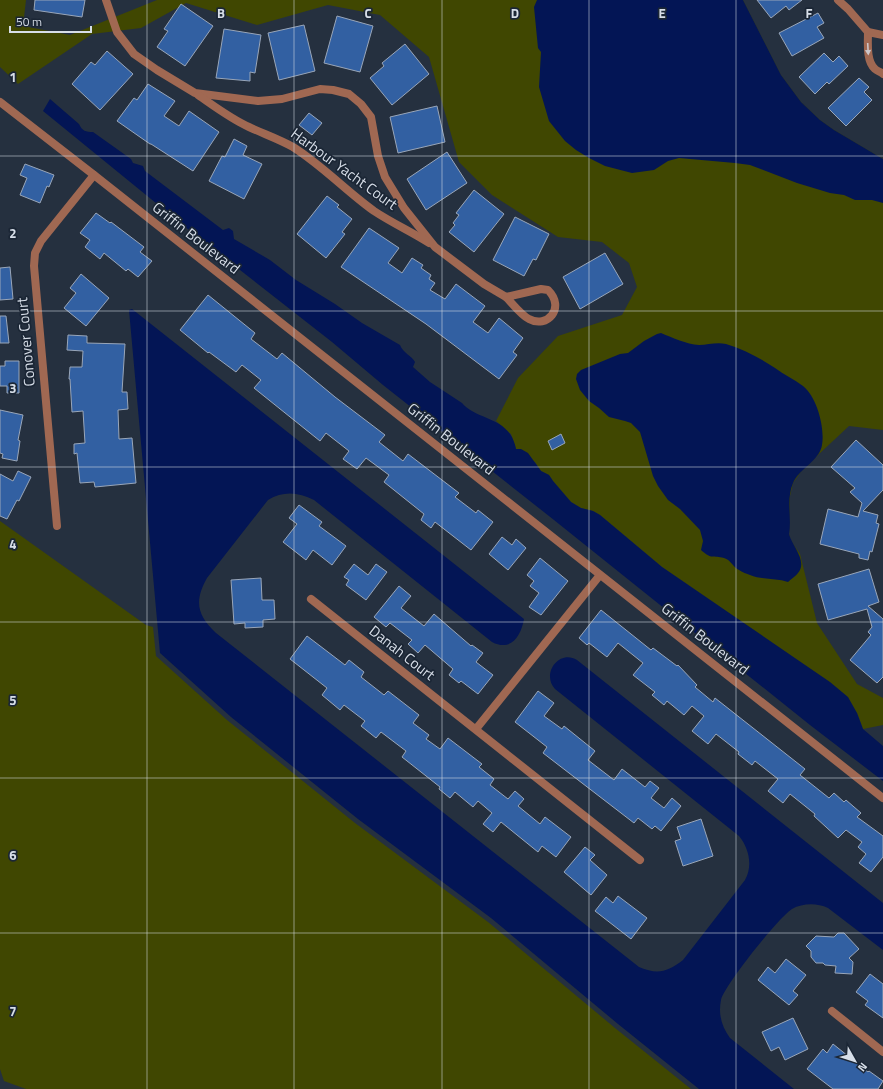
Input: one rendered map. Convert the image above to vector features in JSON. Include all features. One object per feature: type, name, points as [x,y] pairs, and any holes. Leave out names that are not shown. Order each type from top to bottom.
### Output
[{"type":"street","name":"Harbour Yacht Court","points":[[106,0],[116,32],[134,54],[157,70],[229,116],[249,127],[272,135],[312,160],[352,195],[375,212],[435,247],[484,284],[506,297],[529,319],[539,322],[547,319],[554,312],[556,304],[553,295],[548,290],[541,289],[506,297]]},
{"type":"street","points":[[838,0],[868,32],[883,36]]},
{"type":"street","points":[[868,32],[869,58],[874,69],[883,74]]},
{"type":"street","name":"Harbour Yacht Court","points":[[195,93],[258,101],[282,99],[320,89],[333,90],[349,94],[371,117],[378,156],[385,177],[404,208],[435,247]]},
{"type":"street","name":"Griffin Boulevard","points":[[0,102],[883,798]]},
{"type":"street","name":"Conover Court","points":[[57,526],[34,266],[35,253],[41,241],[94,175]]},
{"type":"street","points":[[476,729],[600,575]]},
{"type":"street","name":"Danah Court","points":[[311,599],[640,860]]},
{"type":"street","points":[[832,1011],[883,1052]]},
{"type":"green space","points":[[0,0],[26,0],[23,26],[70,35],[157,0],[743,0],[781,75],[801,102],[820,120],[834,130],[883,159],[883,430],[849,426],[803,469],[793,483],[790,496],[789,534],[791,541],[800,554],[817,623],[857,684],[883,698],[883,725],[863,729],[857,713],[787,653],[662,567],[600,515],[593,511],[581,508],[571,502],[549,475],[541,471],[535,462],[516,449],[511,434],[496,421],[518,378],[558,336],[622,315],[637,287],[629,263],[602,242],[558,237],[492,195],[459,162],[429,57],[380,15],[328,5],[257,25],[186,3],[141,28],[92,34],[18,84],[0,67]]},
{"type":"green space","points":[[0,521],[146,625],[153,627],[156,656],[227,720],[355,823],[488,922],[691,1089],[26,1089],[4,1081],[0,1069]]},
{"type":"shaded area","points":[[537,0],[743,0],[781,75],[801,102],[820,120],[834,130],[883,159],[883,203],[872,200],[855,200],[844,195],[830,193],[797,183],[750,165],[679,158],[668,161],[654,170],[632,173],[605,166],[589,158],[565,141],[549,121],[539,87],[541,52],[538,48],[534,7]]},
{"type":"shaded area","points":[[50,99],[79,124],[83,130],[93,132],[131,159],[133,163],[143,166],[145,171],[223,230],[229,228],[233,231],[234,239],[270,260],[296,280],[362,323],[400,345],[415,362],[413,367],[430,382],[473,412],[505,428],[512,437],[516,449],[521,449],[528,453],[541,471],[549,475],[571,502],[581,508],[593,511],[600,515],[662,567],[830,682],[848,697],[857,713],[863,729],[883,746],[883,781],[810,725],[383,385],[332,342],[189,230],[43,111]]},
{"type":"shaded area","points":[[132,309],[524,619],[518,636],[510,644],[499,645],[492,642],[314,500],[302,495],[285,494],[268,500],[207,578],[203,586],[199,601],[201,614],[216,633],[639,967],[652,971],[662,971],[667,970],[683,960],[745,880],[749,869],[749,857],[739,836],[555,689],[551,683],[551,670],[558,660],[564,658],[570,657],[577,660],[883,903],[883,950],[828,908],[815,905],[801,906],[792,909],[776,925],[741,967],[724,992],[720,1005],[720,1016],[725,1030],[730,1038],[794,1089],[699,1089],[618,1024],[491,918],[358,819],[231,717],[160,653],[129,310]]},
{"type":"shaded area","points":[[661,333],[699,345],[722,343],[739,348],[803,386],[812,397],[819,413],[823,438],[820,450],[814,460],[796,478],[791,489],[789,502],[789,534],[800,559],[801,568],[798,573],[788,582],[749,575],[737,569],[726,559],[710,556],[701,550],[703,541],[700,530],[680,509],[668,500],[658,486],[653,476],[640,432],[631,423],[609,417],[589,401],[580,390],[576,379],[577,374],[581,370],[620,354],[628,353],[644,341]]},
{"type":"building","points":[[35,0],[85,0],[82,17],[34,10]]},
{"type":"building","points":[[757,0],[802,0],[789,10],[786,6],[771,18]]},
{"type":"building","points":[[181,4],[213,26],[185,66],[157,47],[168,31],[164,29]]},
{"type":"building","points":[[818,13],[824,23],[817,27],[824,38],[792,56],[779,33]]},
{"type":"building","points":[[337,16],[373,26],[360,72],[324,63]]},
{"type":"building","points":[[304,25],[315,71],[279,80],[268,33]]},
{"type":"building","points":[[224,29],[261,35],[255,73],[250,72],[250,81],[216,78]]},
{"type":"building","points":[[405,44],[429,74],[392,105],[370,78],[384,66],[382,63]]},
{"type":"building","points":[[107,51],[133,74],[100,110],[72,84],[91,62],[95,65]]},
{"type":"building","points":[[824,53],[833,62],[839,56],[848,66],[829,84],[827,82],[815,94],[799,77]]},
{"type":"building","points":[[859,78],[869,87],[864,92],[872,100],[846,126],[828,108]]},
{"type":"building","points":[[148,84],[175,101],[164,116],[179,126],[189,111],[219,132],[193,171],[117,121],[134,98],[137,100]]},
{"type":"building","points":[[437,106],[445,142],[398,153],[390,117]]},
{"type":"building","points":[[309,113],[322,123],[312,135],[299,125]]},
{"type":"building","points":[[234,139],[247,146],[243,155],[262,164],[244,199],[209,181],[222,156],[225,157]]},
{"type":"building","points":[[447,152],[467,183],[426,210],[407,179]]},
{"type":"building","points":[[25,164],[54,175],[49,187],[47,186],[40,203],[20,195],[27,178],[20,175]]},
{"type":"building","points":[[474,190],[504,214],[474,252],[449,232],[455,225],[453,223],[459,215],[456,213]]},
{"type":"building","points":[[327,196],[339,205],[337,207],[352,219],[342,232],[345,234],[326,258],[297,234]]},
{"type":"building","points":[[96,213],[110,223],[111,222],[144,247],[140,252],[152,261],[138,277],[128,269],[126,271],[104,253],[100,259],[85,247],[90,240],[80,233]]},
{"type":"building","points":[[515,217],[549,234],[536,260],[533,259],[524,276],[493,260]]},
{"type":"building","points":[[369,228],[399,248],[388,263],[402,273],[412,258],[423,265],[421,268],[431,275],[429,279],[435,283],[430,290],[445,299],[456,284],[485,306],[473,322],[488,333],[499,318],[523,338],[513,352],[517,355],[499,379],[426,324],[341,267]]},
{"type":"building","points":[[605,253],[623,284],[580,309],[563,277]]},
{"type":"building","points":[[10,267],[13,299],[0,300],[0,268]]},
{"type":"building","points":[[81,274],[109,298],[86,326],[64,308],[76,293],[70,288]]},
{"type":"building","points":[[208,295],[255,333],[251,339],[277,359],[282,353],[335,397],[385,435],[379,442],[403,461],[408,454],[459,493],[455,497],[476,513],[478,510],[493,522],[471,550],[435,522],[431,528],[421,520],[424,514],[384,482],[389,475],[366,458],[357,469],[343,459],[349,451],[326,433],[320,441],[254,388],[261,380],[242,365],[236,372],[209,352],[208,353],[180,330]]},
{"type":"building","points":[[0,316],[6,316],[9,343],[0,343]]},
{"type":"building","points":[[68,335],[87,336],[87,343],[125,344],[122,392],[127,392],[128,409],[118,410],[119,439],[132,438],[136,483],[95,487],[94,482],[80,483],[77,453],[74,454],[74,444],[85,443],[83,411],[72,412],[69,379],[70,367],[82,367],[83,351],[67,350]]},
{"type":"building","points":[[5,361],[19,361],[19,393],[7,393],[7,386],[0,386],[0,366],[5,366]]},
{"type":"building","points":[[0,410],[23,415],[18,440],[20,441],[17,461],[2,458],[3,454],[0,453]]},
{"type":"building","points":[[561,434],[565,443],[552,450],[548,441]]},
{"type":"building","points":[[856,440],[883,465],[883,490],[863,511],[878,515],[876,523],[879,524],[872,552],[870,551],[868,560],[859,558],[859,554],[820,544],[828,509],[858,517],[862,503],[850,492],[855,488],[831,467]]},
{"type":"building","points":[[18,471],[31,477],[19,501],[17,500],[7,519],[0,516],[0,474],[13,481]]},
{"type":"building","points":[[299,505],[322,522],[319,526],[346,546],[332,565],[313,550],[306,560],[283,542],[297,524],[289,518]]},
{"type":"building","points":[[502,537],[512,545],[516,539],[526,548],[508,570],[489,554]]},
{"type":"building","points":[[540,558],[568,581],[541,615],[529,607],[539,593],[530,586],[534,581],[527,575]]},
{"type":"building","points":[[354,564],[368,575],[376,564],[387,572],[366,600],[346,585],[349,580],[344,577]]},
{"type":"building","points":[[869,569],[879,602],[868,606],[883,619],[883,677],[877,683],[850,660],[871,635],[868,632],[872,627],[867,609],[828,620],[818,584]]},
{"type":"building","points":[[261,578],[262,600],[274,600],[275,619],[263,620],[263,627],[245,628],[245,623],[234,624],[231,580]]},
{"type":"building","points":[[399,586],[411,596],[401,608],[424,626],[434,614],[471,646],[472,645],[483,653],[476,662],[493,675],[478,694],[461,681],[459,683],[449,675],[453,669],[425,645],[418,653],[408,644],[412,640],[390,623],[386,627],[374,617]]},
{"type":"building","points":[[601,610],[651,650],[653,648],[677,666],[678,665],[697,685],[695,687],[713,702],[715,698],[805,769],[800,775],[829,798],[834,793],[844,802],[846,800],[861,813],[857,817],[883,836],[883,857],[871,872],[859,863],[866,854],[858,847],[862,842],[846,830],[838,838],[814,816],[815,814],[790,794],[783,803],[768,791],[778,779],[755,761],[752,765],[738,754],[739,752],[716,734],[708,744],[692,731],[704,716],[692,706],[684,715],[667,701],[664,705],[652,695],[655,692],[633,675],[643,663],[618,643],[607,657],[589,643],[587,645],[579,638]]},
{"type":"building","points":[[307,636],[345,665],[349,660],[364,672],[361,677],[384,695],[388,691],[419,715],[413,723],[429,735],[426,739],[440,749],[448,738],[482,764],[479,767],[494,779],[490,785],[508,799],[515,791],[524,799],[518,806],[540,824],[545,817],[571,837],[556,857],[542,846],[538,852],[501,822],[493,832],[483,824],[492,813],[478,801],[473,807],[455,792],[450,798],[439,789],[440,787],[402,757],[406,751],[381,732],[376,738],[361,726],[365,721],[344,705],[340,710],[322,695],[327,688],[290,659]]},
{"type":"building","points":[[538,691],[554,703],[544,716],[562,729],[564,726],[595,751],[588,760],[614,780],[622,769],[645,787],[650,781],[659,788],[651,798],[664,808],[672,798],[681,806],[661,831],[655,826],[652,829],[638,818],[634,823],[543,753],[547,747],[515,722]]},
{"type":"building","points":[[701,819],[713,856],[683,866],[675,841],[681,839],[677,827]]},
{"type":"building","points":[[585,847],[595,855],[590,860],[607,875],[591,895],[564,872]]},
{"type":"building","points":[[618,896],[647,918],[631,939],[595,911],[606,897],[613,903]]},
{"type":"building","points":[[838,933],[844,933],[859,949],[849,958],[853,962],[852,974],[835,973],[836,966],[816,963],[811,957],[811,951],[806,946],[816,936],[834,937]]},
{"type":"building","points":[[786,959],[806,975],[793,991],[798,995],[789,1005],[758,980],[768,967],[775,973]]},
{"type":"building","points":[[870,974],[883,984],[883,1018],[865,1005],[868,1001],[856,992]]},
{"type":"building","points":[[793,1018],[808,1049],[785,1060],[779,1047],[771,1051],[762,1032]]},
{"type":"building","points":[[833,1044],[868,1072],[869,1071],[883,1081],[878,1089],[833,1089],[807,1069],[823,1049],[827,1053]]}]
